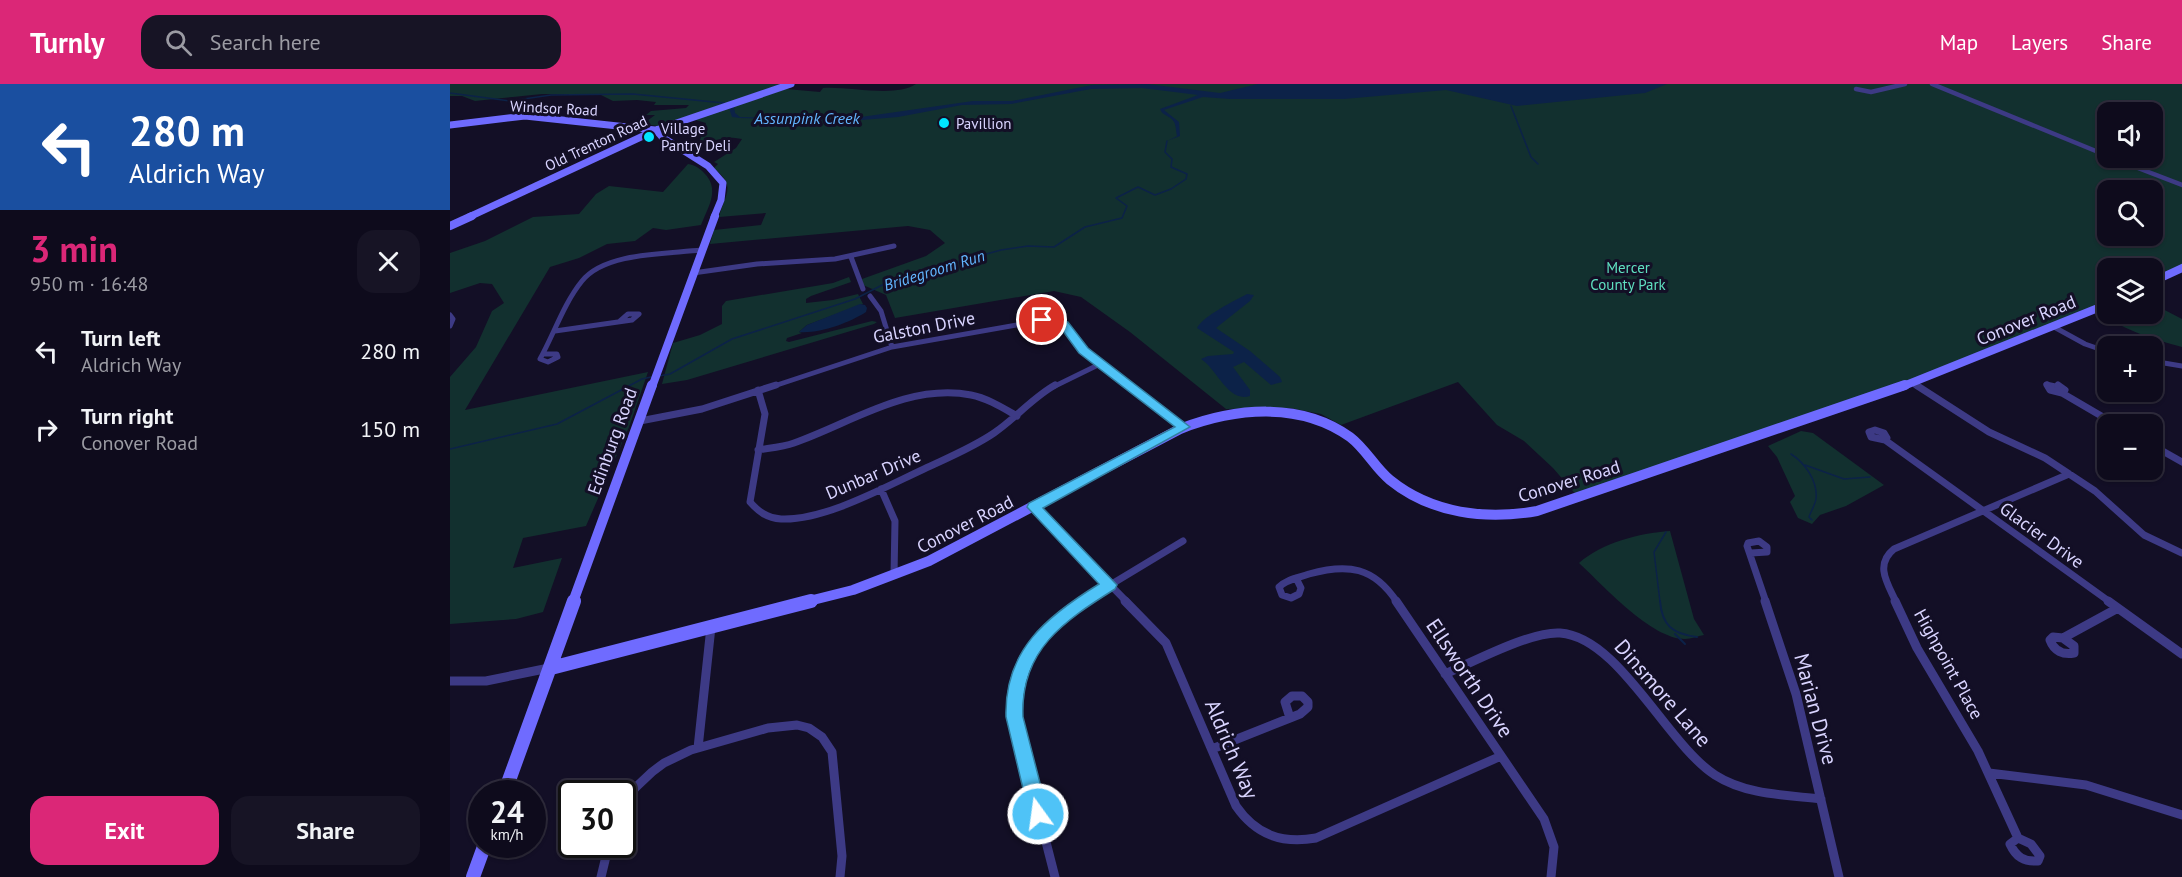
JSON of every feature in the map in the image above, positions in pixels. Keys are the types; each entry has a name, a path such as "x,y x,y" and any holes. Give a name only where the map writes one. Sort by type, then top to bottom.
{"main road":[{"name":"Old Trenton Road","path":"450,226 656,130 791,84"},
{"name":"Windsor Road","path":"450,125 520,116 656,130"},
{"path":"637,128 677,122"},
{"name":"Edinburg Road","path":"509,780 721,200 723,183 708,166 662,137 656,130"},
{"path":"2163,277 2182,268"},
{"name":"Conover Road","path":"551,668 853,590 894,576 929,561 1184,427 1207,419 1245,412 1268,411 1306,417 1329,425 1349,436 1365,450 1392,481 1423,500 1447,509 1476,515 1512,516 1537,511 1592,493 1913,383 2097,309"},
{"path":"473,877 480,858"}],"street":[{"path":"1856,89 1871,92 1905,84"},
{"path":"1932,84 2097,152"},
{"path":"2138,168 2182,185"},
{"path":"693,273 757,264 824,261 894,246"},
{"path":"543,354 583,280 594,271 629,259 701,250"},
{"path":"851,256 863,289"},
{"path":"870,296 881,311 892,347"},
{"path":"450,315 453,319 450,326"},
{"name":"Galston Drive","path":"640,421 691,412 892,347 1051,320 1066,326 1077,344 1100,364 1184,427"},
{"path":"555,331 620,321"},
{"path":"2054,327 2097,348"},
{"path":"2163,363 2182,366"},
{"name":"Dunbar Drive","path":"758,390 763,400 765,414 750,502 755,511 767,517 783,518 823,512 881,489 983,440 1017,416 1048,389 1100,364"},
{"path":"1913,383 1989,432 2037,453 2104,498 2144,535 2182,553"},
{"path":"2062,393 2098,414"},
{"path":"758,450 794,443 898,402 930,394 959,394 977,397 1017,416"},
{"name":"Glacier Drive","path":"1885,440 2182,654"},
{"path":"2163,451 2182,462"},
{"name":"Highpoint Place","path":"2018,838 1989,773 1960,718 1917,648 1883,570 1885,558 1894,549 2069,474"},
{"path":"881,489 891,504 896,520 894,576"},
{"name":"Aldrich Way","path":"1034,507 1171,650 1242,817 1259,832 1271,838 1294,842 1316,838 1501,756"},
{"path":"1055,877 1014,717 1016,689 1031,650 1049,627 1071,609 1183,541"},
{"name":"Marian Drive","path":"1750,553 1796,694 1839,877"},
{"name":"Ellsworth Drive","path":"1296,578 1337,567 1356,569 1373,576 1387,587 1550,831 1555,856 1551,877"},
{"path":"2062,638 2118,608"},
{"path":"698,748 711,627"},
{"name":"Dinsmore Lane","path":"1445,674 1544,635 1563,633 1581,637 1603,651 1694,758 1706,768 1727,781 1749,789 1821,799"},
{"path":"450,681 486,681 551,668"},
{"path":"1212,748 1290,718"},
{"path":"636,789 663,764 698,748 786,725 808,728 823,736 832,752 842,856 840,877"},
{"path":"1989,773 2086,785 2182,815"},
{"path":"601,877 606,858"}],"green space":[{"path":"450,84 782,84 658,126 643,124 655,115 646,115 651,111 686,108 689,105 654,105 656,102 637,100 613,101 599,94 542,94 475,101 462,96 450,96"},
{"name":"Mercer County Park","path":"916,84 2182,84 2182,266 2163,275 2163,258 2097,258 2097,304 1978,355 1912,380 1578,497 1553,468 1524,441 1497,425 1458,382 1341,425 1321,414 1290,408 1226,409 1130,332 1081,297 1054,291 895,318 886,295 863,285 862,279 926,256 945,243 930,230 908,226 710,244 714,230 761,225 766,213 719,217 727,185 714,168 718,164 714,162 736,148 742,139 724,138 699,143 706,123 692,119 786,89 820,92 823,88 897,90"},
{"path":"688,164 702,170 712,186 711,199 701,225 666,230 653,228 635,241 607,244 579,258 550,267 465,410 648,372 629,427 586,526 523,538 513,568 562,558 543,612 516,619 450,624 450,377 476,347 492,311 504,303 492,284 480,283 450,293 450,253 485,241 533,217 579,214 596,194 609,186 663,192"},
{"path":"849,277 851,282 811,296 806,299 806,303 858,294 863,304 807,325 799,332 802,333 787,338 786,341 872,321 877,322 874,324 687,380 662,384 673,343 700,335 722,324 722,306 726,301 833,283"},
{"path":"2163,309 2182,319 2182,347 2163,341 2163,336 2146,336 2119,324 2163,324"},
{"path":"1801,431 1813,433 1884,485 1846,506 1820,515 1812,524 1798,518 1790,502 1795,496 1777,457 1768,446"},
{"path":"1670,531 1694,619 1704,635 1690,639 1672,637 1643,621 1579,563 1588,556 1621,540"}],"water":[{"path":"1147,84 1220,93 1258,84 1667,84 1645,93 1517,106 1446,90 1344,99 1203,97 1164,110 1179,122 1180,136 1167,141 1177,136 1175,125 1160,109 1198,95 1142,88 1091,89 1011,104 962,105 898,117 850,121 740,118 732,117 729,108 734,106 735,113 740,117 847,119 973,101 1012,101 1092,85"},
{"path":"1247,294 1254,295 1250,301 1216,328 1250,351 1280,377 1282,382 1271,385 1244,362 1233,367 1250,390 1250,396 1242,397 1229,390 1201,359 1234,352 1197,328 1212,314"},
{"path":"860,304 865,305 866,312 851,320 834,327 799,332 807,325"}],"waterway":[{"name":"Assunpink Creek","path":"450,93 510,101 551,95 633,94 724,103"},
{"path":"1511,106 1531,157 1538,164"},
{"name":"Bridegroom Run","path":"659,376 670,374 732,339 855,299 892,280 912,278 925,271 1001,250 1028,246 1054,247 1085,227 1122,218 1127,206 1116,198 1138,187 1155,195 1171,189 1186,179 1187,174 1171,167 1172,159 1165,152 1167,141"},
{"name":"Bridegroom Run","path":"450,449 557,424 642,379 651,377"},
{"path":"1791,454 1806,467 1813,479 1816,499 1809,517 1812,520"},
{"path":"1805,465 1844,479 1870,477"},
{"path":"1660,602 1654,552 1666,532"},
{"path":"1660,601 1663,617 1670,627 1681,634 1697,637"},
{"path":"1675,634 1685,644"}],"place":[{"name":"Pavillion","path":"944,123"},
{"name":"Village Pantry Deli","path":"649,137"}],"route":[{"path":"1038,814 1014,717 1019,677 1031,650 1049,627 1071,609 1110,585 1034,507 1184,427 1084,351 1064,324 1042,320"}]}
